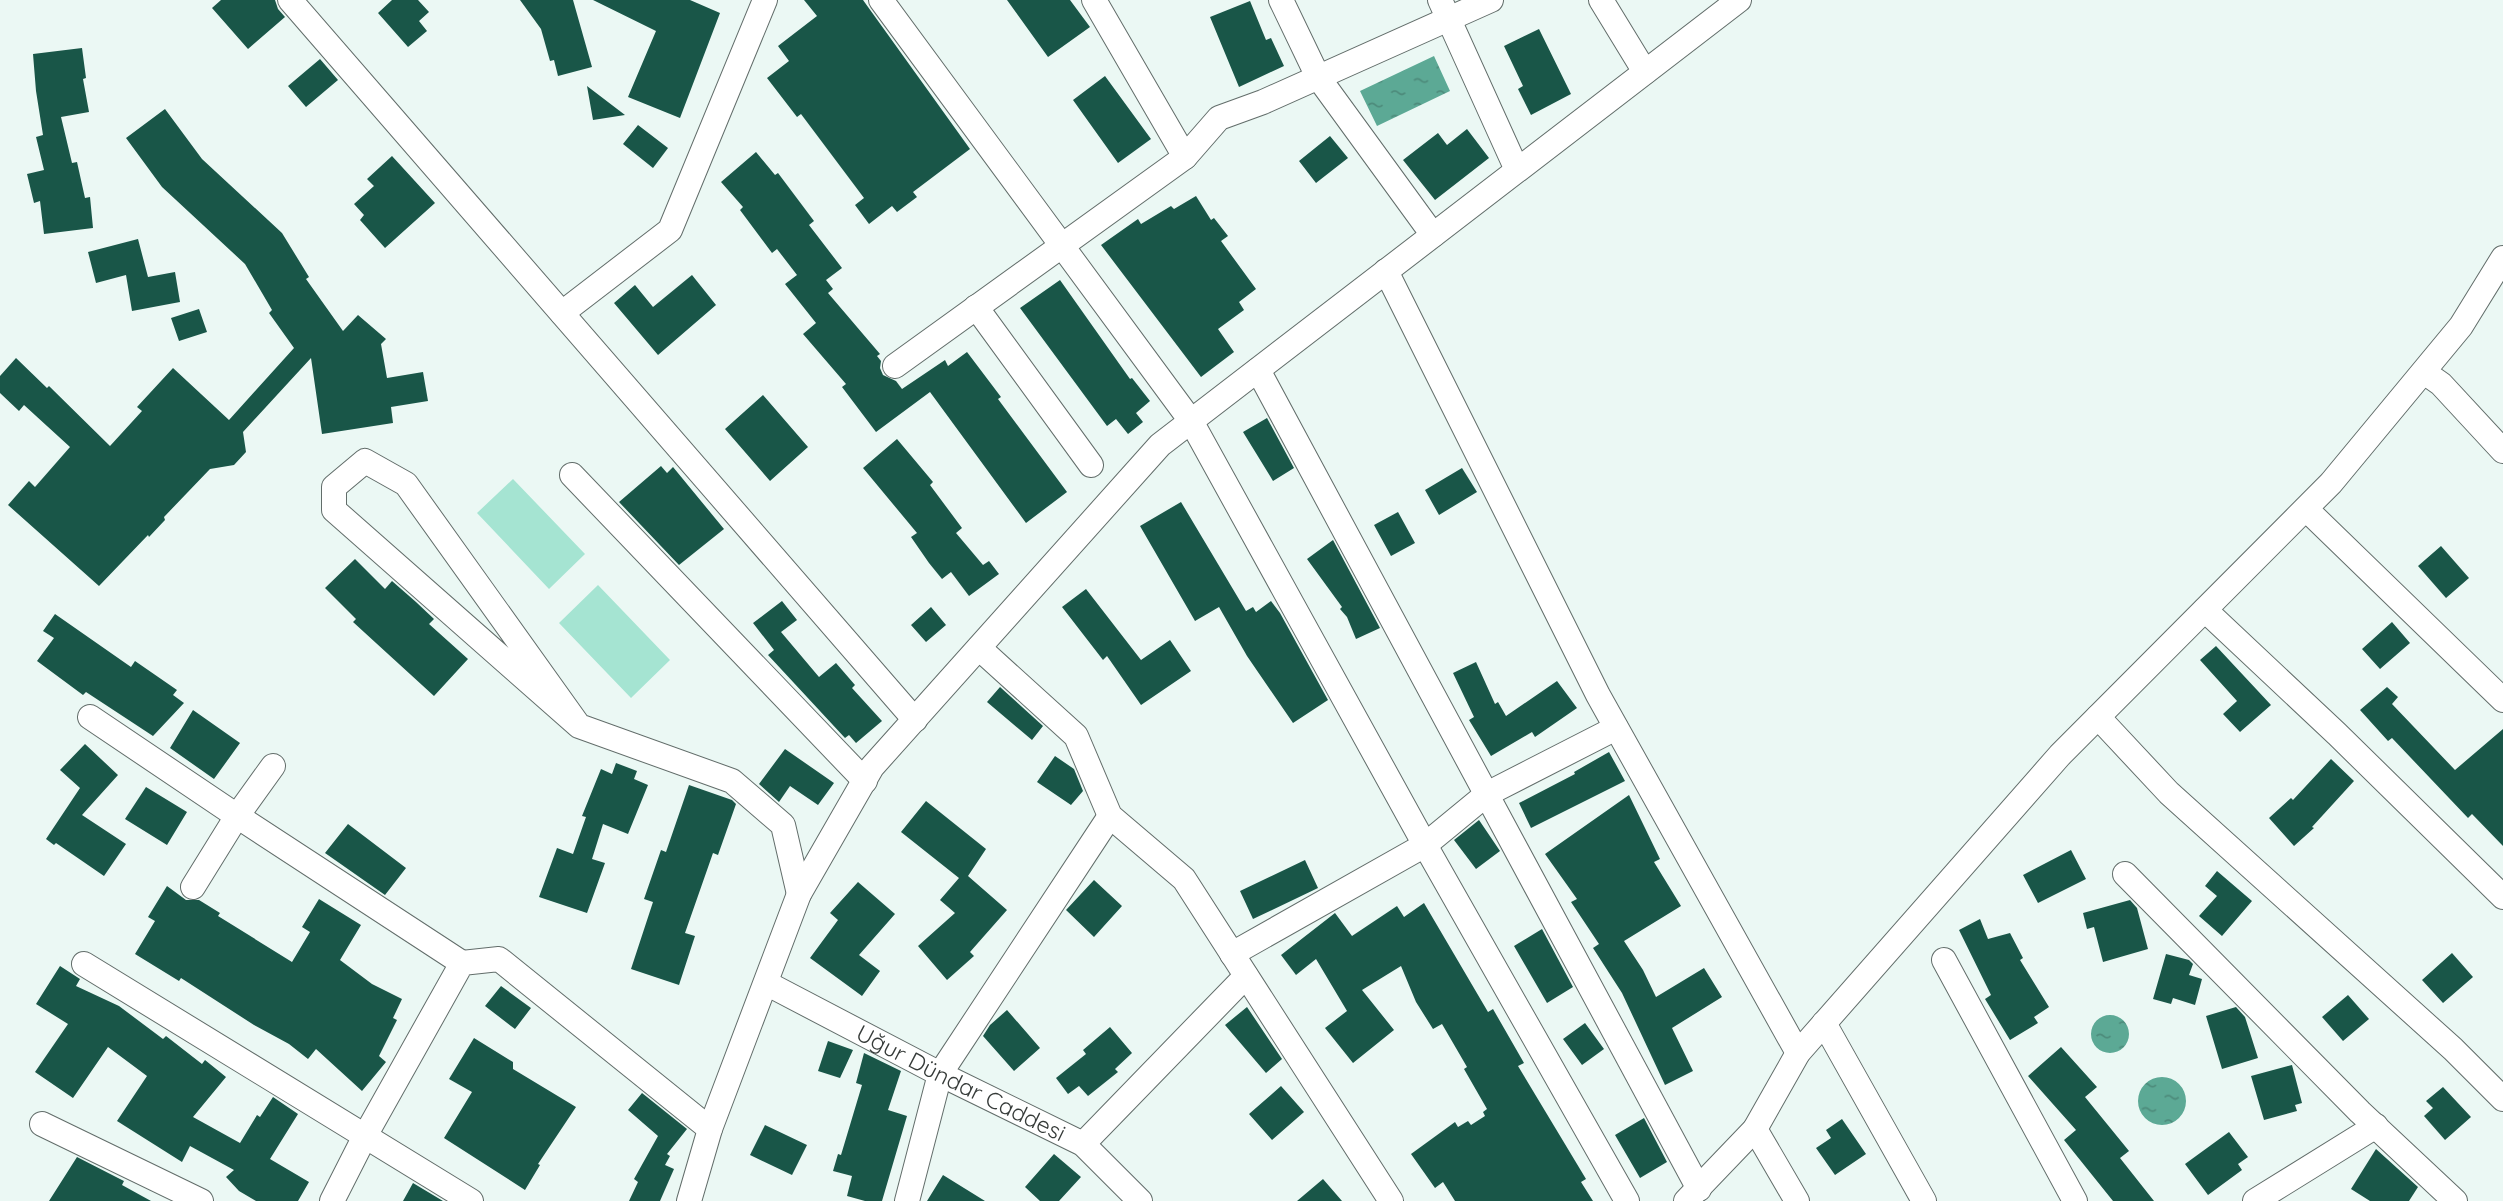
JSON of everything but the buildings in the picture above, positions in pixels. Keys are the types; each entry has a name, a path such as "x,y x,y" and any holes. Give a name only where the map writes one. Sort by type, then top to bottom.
{"street":[{"path":"290,0 915,720"},
{"path":"562,313 670,230 765,0"},
{"path":"881,0 1191,421 1425,845 1627,1201"},
{"path":"1094,0 1185,158"},
{"path":"1281,0 1318,77 1433,235"},
{"path":"895,366 1185,158 1219,117 1263,102 1318,77 1444,10 1491,0"},
{"path":"1601,0 1645,72"},
{"path":"689,1201 710,1129 799,894 873,767 1160,445 1739,0"},
{"path":"1444,10 1517,170"},
{"path":"1258,370 1487,794 1692,1195 1755,1129 1798,1053 2060,755 2331,483 2461,326 2503,258"},
{"path":"1386,271 1616,728 1798,1053"},
{"path":"976,307 1091,465"},
{"path":"2424,372 2441,384 2503,451"},
{"path":"579,726 406,484 365,461 334,487 334,510 579,726 732,781 783,825 799,894"},
{"path":"572,475 864,781"},
{"path":"2306,509 2503,700"},
{"path":"2205,610 2337,734 2503,897"},
{"path":"979,648 1076,736 1110,816 1184,879 1391,1201"},
{"path":"90,717 461,963 499,959 710,1129"},
{"path":"2098,717 2169,793 2453,1049 2503,1099"},
{"path":"1232,954 1425,845 1487,794 1616,728"},
{"path":"192,887 237,816 273,766"},
{"path":"907,1201 940,1074 1110,816"},
{"path":"2125,874 2376,1126 2455,1201"},
{"path":"1944,960 2075,1201"},
{"path":"332,1201 461,963"},
{"path":"83,964 471,1201"},
{"path":"1083,1144 1246,976"},
{"name":"Uğur Dündar Caddesi","path":"766,983 940,1074 1083,1144 1140,1201"},
{"path":"1824,1023 1924,1201"},
{"path":"42,1124 201,1201"},
{"path":"2255,1201 2376,1126"},
{"path":"1755,1129 1797,1201"}],"shaded area":[{"path":"513,479 585,554 549,589 477,513"},
{"path":"598,585 670,660 631,698 559,623"}],"water":[{"path":"1434,56 1450,91 1377,126 1360,91"},
{"path":"2110,1015 2123,1021 2129,1034 2123,1047 2110,1053 2097,1047 2091,1034 2097,1021"},
{"path":"2162,1077 2179,1084 2186,1101 2179,1118 2162,1125 2145,1118 2138,1101 2145,1084"}]}
